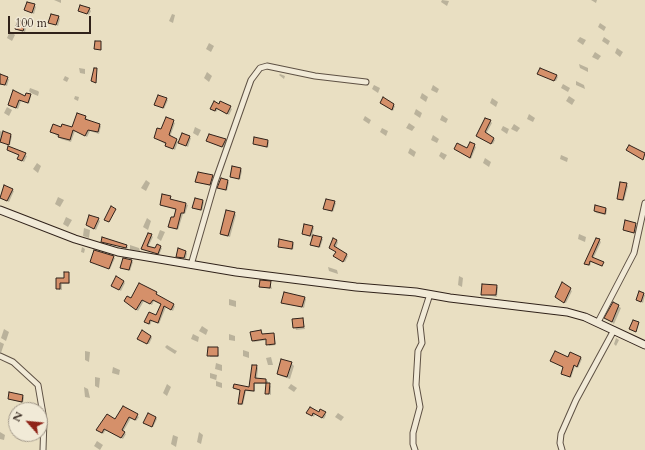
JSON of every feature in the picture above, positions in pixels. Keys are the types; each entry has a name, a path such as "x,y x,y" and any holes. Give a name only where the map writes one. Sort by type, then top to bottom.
{"street":[{"path":"191,266 215,182 246,94 252,80 260,68 267,66 315,76 366,82"},
{"path":"598,322 634,253 645,204"},
{"path":"0,210 75,239 118,252 191,266 287,279 430,294 556,310 586,317 645,345"},
{"path":"415,450 413,444 413,433 420,407 416,386 418,351 422,342 420,326 430,294"},
{"path":"562,450 560,443 564,427 576,400 614,330"},
{"path":"0,356 13,362 38,385 44,420 42,450"}],"building":[{"path":"27,2 35,4 32,13 24,10"},
{"path":"80,5 90,8 87,14 78,11"},
{"path":"51,14 59,16 56,25 48,23"},
{"path":"18,20 26,23 23,31 15,29"},
{"path":"95,41 101,41 101,50 94,49"},
{"path":"94,68 97,68 96,83 91,81"},
{"path":"540,68 557,75 554,81 537,74"},
{"path":"0,74 8,77 5,85 0,84"},
{"path":"13,90 25,96 26,93 31,94 28,103 19,100 16,108 8,105"},
{"path":"158,95 167,98 163,108 154,105"},
{"path":"383,97 394,104 392,110 380,103"},
{"path":"214,101 219,104 220,101 231,106 227,114 216,108 215,111 210,109"},
{"path":"77,113 86,116 85,119 100,124 98,132 88,130 85,136 73,130 70,140 58,137 59,135 50,132 53,124 61,127 62,124 72,127"},
{"path":"166,117 174,120 169,135 177,139 173,149 165,146 166,143 154,138 157,128 161,129"},
{"path":"485,118 491,120 485,132 494,138 491,144 476,136"},
{"path":"3,131 11,134 9,145 0,142"},
{"path":"182,133 190,136 186,146 178,143"},
{"path":"209,134 226,139 222,147 206,141"},
{"path":"254,137 268,140 267,147 253,144"},
{"path":"470,142 475,144 470,158 454,149 457,143 467,148"},
{"path":"629,145 645,153 643,160 626,150"},
{"path":"8,146 26,153 22,161 17,159 19,155 7,150"},
{"path":"232,166 241,168 239,179 230,177"},
{"path":"198,172 213,175 210,185 195,182"},
{"path":"221,178 228,180 226,190 217,188"},
{"path":"620,182 627,183 623,200 617,199"},
{"path":"4,185 13,189 7,201 0,198"},
{"path":"162,194 171,196 170,199 186,203 184,213 181,213 177,229 168,227 171,217 174,217 176,209 160,205"},
{"path":"195,198 203,200 201,210 192,208"},
{"path":"326,199 335,201 332,211 323,209"},
{"path":"595,205 606,208 605,214 594,211"},
{"path":"111,206 116,209 109,222 104,220"},
{"path":"226,210 235,212 228,236 220,234"},
{"path":"89,215 99,218 94,229 86,225"},
{"path":"625,220 636,223 634,233 623,230"},
{"path":"304,224 313,226 310,236 302,234"},
{"path":"148,233 152,234 147,246 155,248 157,244 161,246 158,254 141,249"},
{"path":"313,235 322,237 319,247 310,245"},
{"path":"102,237 127,245 126,248 101,242"},
{"path":"333,238 337,240 334,246 347,254 343,262 333,256 336,252 329,248"},
{"path":"596,238 600,239 592,257 604,262 602,266 590,261 589,265 584,264"},
{"path":"279,239 293,242 292,249 278,247"},
{"path":"178,248 186,251 184,258 176,257"},
{"path":"94,250 114,256 109,269 90,262"},
{"path":"123,258 132,260 129,270 120,268"},
{"path":"64,272 69,272 69,283 60,283 60,289 56,289 56,278 64,278"},
{"path":"116,276 124,281 119,290 111,286"},
{"path":"260,280 271,281 270,288 259,287"},
{"path":"562,282 571,288 564,303 555,297"},
{"path":"139,283 157,292 156,294 174,304 171,310 164,306 158,323 150,320 149,324 144,322 149,312 156,315 161,304 153,300 150,304 142,300 136,310 124,301 127,296 131,298"},
{"path":"482,284 497,285 496,295 481,295"},
{"path":"639,291 644,293 641,302 636,300"},
{"path":"284,292 305,297 302,307 281,303"},
{"path":"613,302 619,305 612,322 604,318"},
{"path":"303,318 304,327 293,328 292,319"},
{"path":"633,320 639,322 636,332 629,329"},
{"path":"142,330 151,336 147,344 137,339"},
{"path":"261,330 262,334 274,333 275,344 266,345 266,339 252,341 250,332"},
{"path":"208,347 218,347 218,356 207,356"},
{"path":"555,351 568,357 570,352 581,357 577,367 574,365 570,377 561,374 563,367 550,361"},
{"path":"281,359 292,362 287,377 277,374"},
{"path":"252,365 257,365 255,378 266,379 266,383 254,383 254,391 245,390 242,404 238,404 240,390 233,388 234,384 249,387"},
{"path":"266,383 270,383 269,394 265,394"},
{"path":"9,392 23,395 22,402 8,399"},
{"path":"123,406 138,414 135,420 129,417 122,430 125,432 121,438 104,429 102,433 96,430 107,414 115,419"},
{"path":"310,407 319,412 320,409 326,412 322,418 313,413 312,416 306,413"},
{"path":"148,413 156,417 152,427 143,423"}]}
